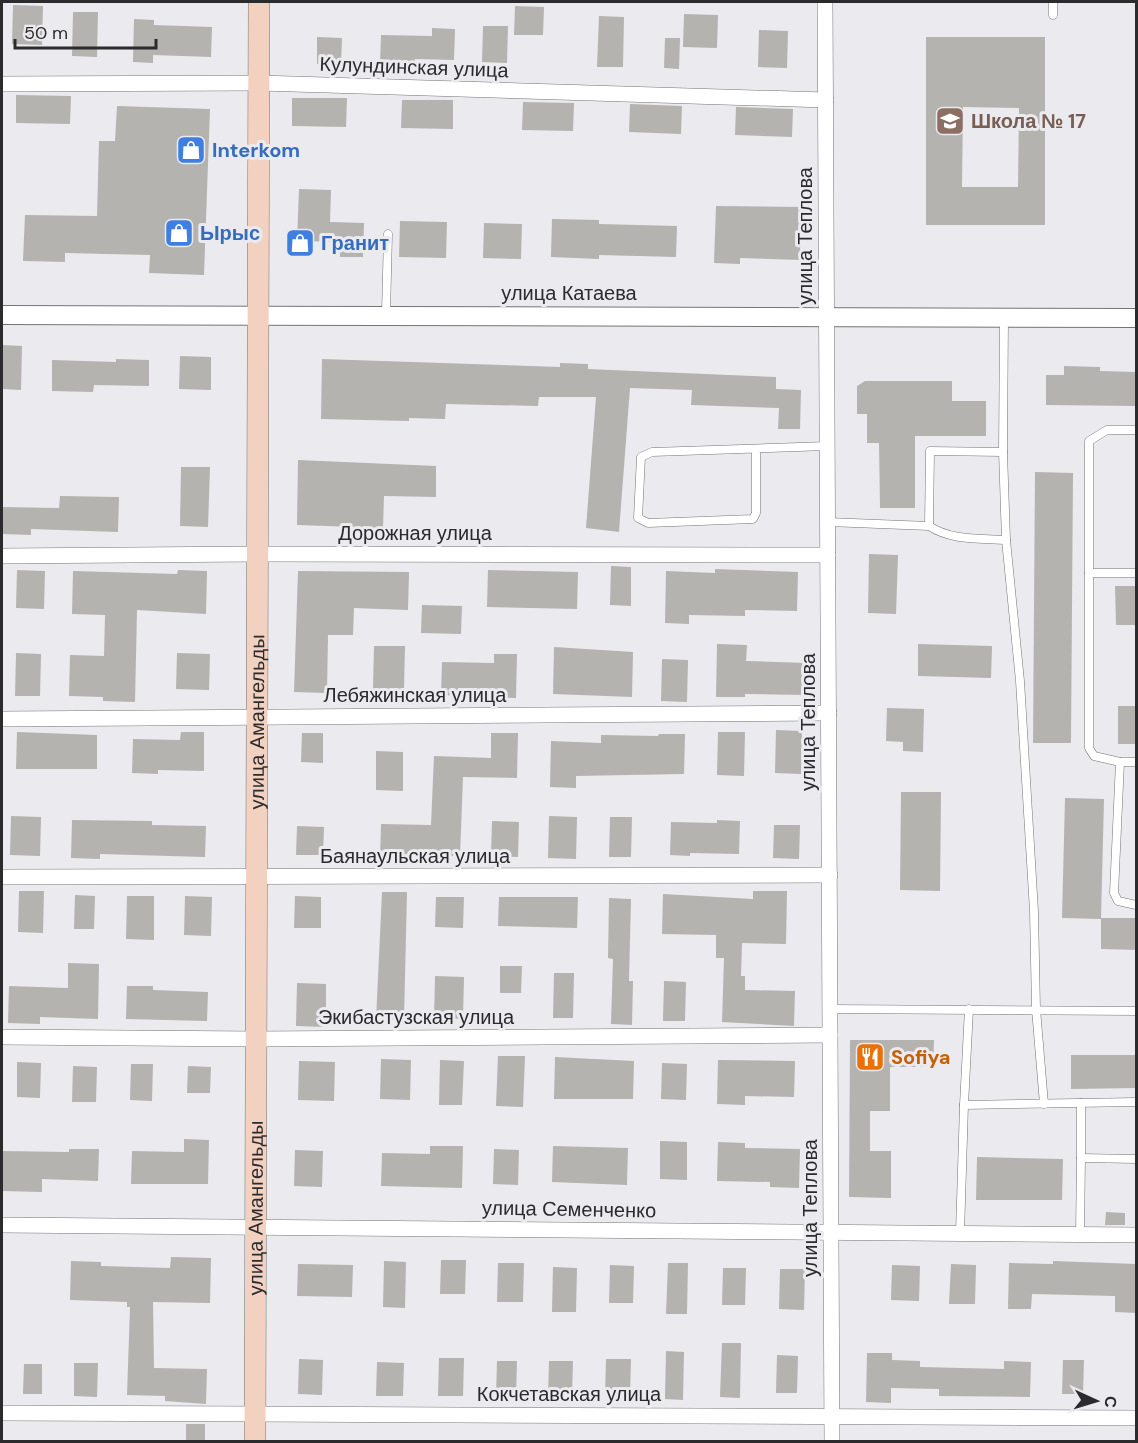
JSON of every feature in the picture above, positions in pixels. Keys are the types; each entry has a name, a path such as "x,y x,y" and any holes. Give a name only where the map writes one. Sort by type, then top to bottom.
{"main road":[{"name":"улица Амангельды","path":"255,1442 260,2"}],"street":[{"name":"улица Теплова","path":"825,2 832,1442"},
{"name":"Кулундинская улица","path":"2,84 259,83 826,100"},
{"name":"улица Катаева","path":"2,315 258,313 1137,318"},
{"name":"Дорожная улица","path":"2,556 828,555"},
{"name":"Лебяжинская улица","path":"2,719 829,713"},
{"name":"Баянаульская улица","path":"2,876 257,878 830,875"},
{"name":"Экибастузская улица","path":"2,1037 256,1039 830,1035"},
{"name":"улица Семенченко","path":"2,1225 1137,1234"},
{"name":"Кокчетавская улица","path":"2,1413 1137,1418"}],"lane":[{"path":"1053,2 1053,15"},
{"path":"386,314 388,234"},
{"path":"1004,318 1003,452 1006,540 1020,681 1034,911 1036,1009 1044,1104"},
{"path":"1137,430 1107,430 1089,441 1089,748 1094,756 1120,762 1137,762"},
{"path":"756,449 756,513 753,519 648,523 638,518 641,457 645,453 827,446"},
{"path":"929,526 930,451 1003,452"},
{"path":"828,522 929,526 940,533 954,537 1006,540"},
{"path":"1089,573 1137,573"},
{"path":"1120,762 1114,893 1118,901 1137,905"},
{"path":"830,1009 1137,1011"},
{"path":"960,1233 969,1009"},
{"path":"964,1105 1137,1102"},
{"path":"1080,1234 1081,1103"},
{"path":"1081,1158 1137,1159"}],"building":[{"path":"13,5 43,6 42,45 12,44"},
{"path":"515,6 544,7 543,35 514,35"},
{"path":"73,12 98,12 97,57 72,56"},
{"path":"684,14 718,15 717,48 683,47"},
{"path":"599,16 624,17 623,67 597,67"},
{"path":"134,19 154,20 154,25 212,27 211,57 153,55 153,63 133,62"},
{"path":"483,26 508,26 507,63 482,62"},
{"path":"432,28 455,29 454,60 415,59 415,65 380,64 381,35 432,36"},
{"path":"759,30 788,31 787,68 758,67"},
{"path":"317,37 342,38 341,64 317,64"},
{"path":"926,37 1045,37 1045,225 926,225","holes":["963,107 1019,108 1018,187 962,187"]},
{"path":"665,38 680,38 679,69 664,68"},
{"path":"16,95 71,96 70,124 16,123"},
{"path":"292,98 347,98 346,127 292,126"},
{"path":"402,100 453,100 453,129 401,128"},
{"path":"523,102 574,103 573,131 522,130"},
{"path":"630,104 682,106 681,134 629,132"},
{"path":"117,106 210,109 204,275 149,273 150,255 65,253 65,262 23,261 25,215 97,216 99,141 115,141"},
{"path":"736,107 793,109 792,137 735,135"},
{"path":"299,189 331,190 330,222 364,223 363,257 340,257 340,242 297,241"},
{"path":"716,206 801,207 800,260 740,258 740,264 714,263"},
{"path":"552,219 599,220 599,224 677,226 676,257 599,255 599,259 551,257"},
{"path":"400,221 447,222 446,258 399,257"},
{"path":"484,223 522,224 521,259 483,258"},
{"path":"2,345 22,346 21,390 2,389"},
{"path":"180,356 211,357 211,390 179,389"},
{"path":"116,359 149,360 149,386 94,385 93,392 52,391 52,360 116,362"},
{"path":"322,359 560,367 560,363 588,364 588,369 776,377 776,389 801,390 800,429 778,429 779,408 691,405 692,390 630,388 619,532 586,528 596,397 539,397 538,406 446,404 445,419 409,418 409,421 321,419"},
{"path":"1064,366 1100,367 1100,371 1137,372 1137,406 1046,405 1046,375 1064,375"},
{"path":"865,381 952,381 952,401 986,401 986,436 915,436 915,508 880,508 879,443 867,443 867,414 857,414 857,386"},
{"path":"298,460 436,466 436,497 384,496 383,528 297,525"},
{"path":"181,467 210,467 208,527 180,526"},
{"path":"1035,472 1073,473 1071,743 1033,743"},
{"path":"60,496 119,497 118,532 31,529 31,535 2,534 2,507 59,508"},
{"path":"869,554 898,555 896,614 868,613"},
{"path":"611,566 631,567 631,606 610,605"},
{"path":"715,569 798,572 797,611 745,610 745,616 689,615 689,624 665,623 666,571 715,573"},
{"path":"17,570 45,571 44,609 16,608"},
{"path":"178,570 207,571 206,614 137,610 135,702 103,701 103,697 69,696 70,655 104,656 105,615 72,614 73,571 177,574"},
{"path":"488,570 578,572 577,609 487,607"},
{"path":"298,571 409,572 408,610 354,608 353,635 328,635 327,693 294,692"},
{"path":"1115,586 1137,586 1137,625 1116,625"},
{"path":"422,605 462,606 461,634 421,633"},
{"path":"717,644 747,645 746,661 807,663 806,695 745,694 745,697 716,697"},
{"path":"918,644 992,646 991,678 918,676"},
{"path":"374,646 405,646 404,689 373,689"},
{"path":"554,647 633,652 632,697 553,694"},
{"path":"16,653 41,654 40,696 15,696"},
{"path":"177,653 210,654 209,690 176,689"},
{"path":"494,654 517,654 516,698 441,695 442,662 494,663"},
{"path":"662,659 688,660 687,702 661,701"},
{"path":"1118,706 1137,706 1137,744 1118,744"},
{"path":"887,708 924,709 923,752 903,751 903,742 886,741"},
{"path":"776,730 802,731 801,774 775,773"},
{"path":"17,732 97,735 97,769 16,769"},
{"path":"181,732 204,732 204,771 158,770 158,774 132,773 133,739 180,740"},
{"path":"718,732 745,732 744,776 717,775"},
{"path":"302,733 323,733 323,763 301,762"},
{"path":"491,733 518,733 517,778 463,777 460,856 406,855 406,860 380,859 381,824 431,825 434,756 491,758"},
{"path":"659,734 685,734 684,774 576,776 576,788 550,787 551,741 601,743 601,735 658,736"},
{"path":"376,751 403,752 403,791 376,790"},
{"path":"901,792 941,792 940,891 900,890"},
{"path":"1065,798 1104,799 1101,919 1062,918"},
{"path":"11,816 41,817 40,856 10,855"},
{"path":"549,816 577,817 576,859 548,858"},
{"path":"610,817 632,817 631,857 609,857"},
{"path":"72,820 152,821 152,825 206,826 205,857 100,854 100,859 71,858"},
{"path":"717,820 740,821 739,854 670,855 671,822 717,823"},
{"path":"492,821 519,822 518,857 491,856"},
{"path":"774,825 800,825 799,859 773,858"},
{"path":"297,826 324,827 323,855 296,855"},
{"path":"19,891 44,891 43,933 18,932"},
{"path":"753,891 787,891 786,944 742,943 741,976 745,976 745,990 795,991 794,1026 722,1022 724,958 716,958 716,935 662,934 663,894 753,899"},
{"path":"382,892 407,892 404,1020 376,1020"},
{"path":"75,895 95,896 94,929 74,929"},
{"path":"127,896 154,896 154,940 126,939"},
{"path":"185,896 212,897 211,936 184,935"},
{"path":"295,896 321,897 321,928 294,928"},
{"path":"436,897 464,897 463,928 435,927"},
{"path":"499,897 578,897 577,928 498,926"},
{"path":"609,898 631,899 629,981 633,981 632,1025 611,1024 613,959 608,958"},
{"path":"1101,918 1137,918 1137,950 1101,949"},
{"path":"68,963 99,964 98,1019 40,1017 40,1024 8,1023 9,986 68,988"},
{"path":"500,966 522,966 521,993 500,993"},
{"path":"554,973 574,973 573,1018 553,1018"},
{"path":"435,976 464,977 463,1019 434,1018"},
{"path":"664,981 686,982 685,1021 663,1021"},
{"path":"297,983 326,984 326,1027 296,1026"},
{"path":"127,986 153,986 153,990 208,992 207,1021 126,1019"},
{"path":"850,1040 934,1040 933,1067 890,1067 890,1111 870,1111 870,1151 891,1151 891,1198 849,1197"},
{"path":"1071,1055 1137,1055 1137,1088 1071,1089"},
{"path":"498,1056 525,1056 523,1107 496,1106"},
{"path":"555,1057 634,1061 633,1099 554,1099"},
{"path":"381,1059 411,1060 410,1100 380,1099"},
{"path":"440,1060 464,1061 462,1105 439,1105"},
{"path":"718,1060 795,1061 794,1097 745,1096 745,1105 717,1104"},
{"path":"299,1061 335,1062 334,1101 298,1100"},
{"path":"17,1062 41,1063 40,1098 17,1097"},
{"path":"662,1063 687,1064 686,1100 661,1099"},
{"path":"131,1064 153,1064 152,1101 130,1100"},
{"path":"73,1066 97,1067 96,1102 72,1102"},
{"path":"188,1066 211,1067 210,1093 187,1093"},
{"path":"184,1139 209,1140 208,1184 131,1184 132,1151 184,1152"},
{"path":"660,1141 687,1142 687,1180 660,1179"},
{"path":"718,1142 745,1143 745,1148 800,1149 799,1188 770,1187 770,1182 717,1181"},
{"path":"430,1146 463,1146 462,1188 381,1186 382,1153 430,1154"},
{"path":"553,1146 628,1148 627,1185 552,1182"},
{"path":"69,1149 99,1149 98,1181 42,1179 42,1192 2,1191 2,1151 69,1152"},
{"path":"494,1149 519,1150 518,1185 493,1184"},
{"path":"295,1150 323,1151 322,1187 294,1186"},
{"path":"977,1157 1063,1159 1062,1200 976,1200"},
{"path":"1106,1212 1125,1213 1125,1225 1105,1225"},
{"path":"171,1257 211,1258 210,1303 153,1302 154,1368 207,1369 206,1404 165,1401 165,1396 127,1395 130,1307 127,1307 127,1302 70,1300 71,1261 101,1262 101,1266 170,1268"},
{"path":"441,1260 466,1260 465,1294 440,1294"},
{"path":"384,1261 406,1262 405,1308 383,1307"},
{"path":"1053,1261 1137,1264 1137,1313 1115,1312 1115,1296 1032,1294 1031,1309 1008,1309 1009,1263 1053,1264"},
{"path":"498,1263 524,1263 523,1302 497,1302"},
{"path":"668,1263 688,1263 687,1314 666,1314"},
{"path":"298,1264 353,1265 352,1297 297,1296"},
{"path":"951,1264 976,1265 975,1304 949,1304"},
{"path":"610,1265 634,1266 633,1303 609,1303"},
{"path":"892,1265 920,1266 919,1301 891,1300"},
{"path":"553,1267 577,1268 576,1312 552,1312"},
{"path":"723,1268 746,1268 745,1305 722,1305"},
{"path":"780,1269 805,1269 804,1310 779,1309"},
{"path":"722,1343 741,1343 740,1398 720,1397"},
{"path":"666,1351 684,1352 683,1400 665,1399"},
{"path":"867,1353 892,1353 892,1360 920,1361 920,1367 1004,1369 1004,1361 1031,1362 1030,1397 939,1396 939,1389 891,1388 891,1403 866,1402"},
{"path":"777,1355 798,1356 797,1393 776,1393"},
{"path":"439,1358 464,1358 463,1396 438,1396"},
{"path":"299,1359 323,1360 322,1395 298,1394"},
{"path":"606,1359 631,1359 630,1396 605,1396"},
{"path":"1063,1360 1084,1360 1083,1394 1062,1394"},
{"path":"497,1361 517,1361 516,1397 496,1397"},
{"path":"549,1361 573,1361 572,1396 548,1395"},
{"path":"377,1362 404,1363 403,1396 376,1396"},
{"path":"74,1363 98,1363 97,1397 74,1396"},
{"path":"24,1364 42,1364 42,1394 23,1394"},
{"path":"186,1424 205,1424 205,1442 186,1442"}],"place":[{"name":"Школа № 17","path":"950,121"},
{"name":"Interkom","path":"191,150"},
{"name":"Ырыс","path":"179,233"},
{"name":"Гранит","path":"300,243"},
{"name":"Sofiya","path":"870,1057"}]}
